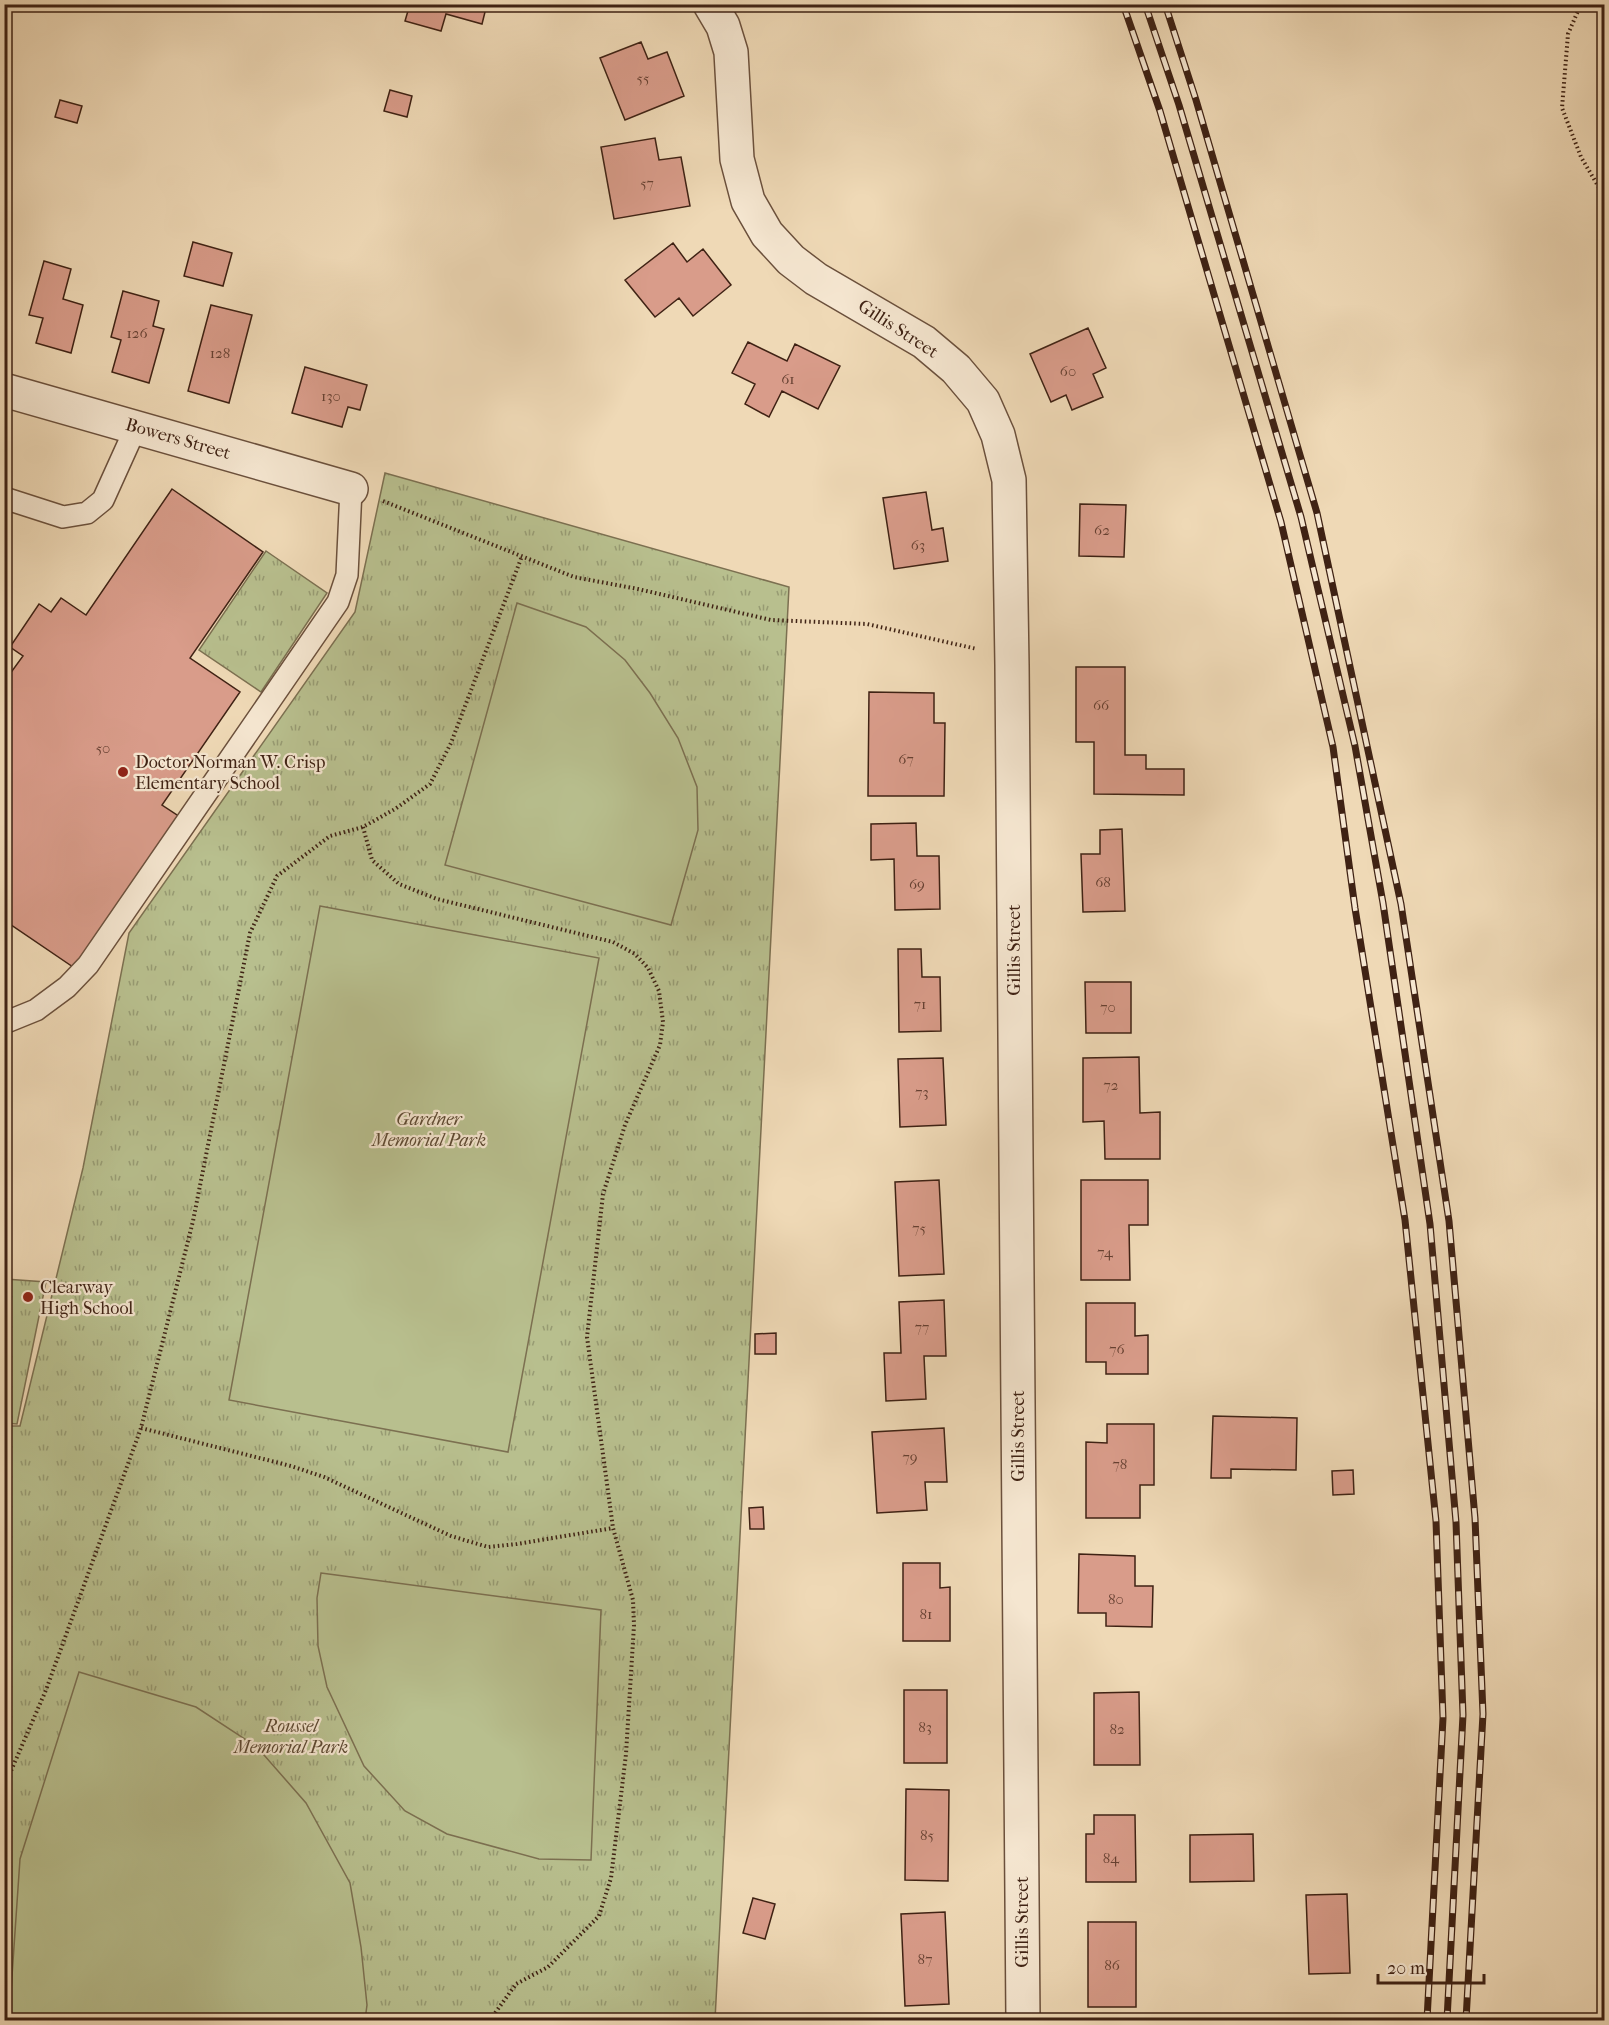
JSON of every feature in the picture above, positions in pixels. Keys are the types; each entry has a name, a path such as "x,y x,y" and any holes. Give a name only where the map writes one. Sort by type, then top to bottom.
{"street":[{"name":"Gillis Street","path":"710,4 723,26 731,52 737,159 748,201 767,234 791,260 816,279 924,342 956,369 982,401 998,435 1009,480 1023,2020"},
{"name":"Bowers Street","path":"4,390 351,489"}],"lane":[{"path":"4,498 63,517 87,513 103,500 136,427"},
{"path":"4,1023 36,1010 67,987 88,965 338,602 347,575 351,489"}],"path":[{"path":"1581,4 1568,34 1562,108 1581,157 1605,196"},
{"path":"351,489 574,577 638,589 771,620 867,624 978,649"},
{"path":"4,1787 46,1690 141,1428 193,1221 250,933 277,876 330,836 363,827 395,809 430,784 451,743 522,556"},
{"path":"363,827 372,860 399,884 437,899 613,942 635,954 648,968 659,992 663,1022 660,1045 625,1125 603,1194 587,1338 613,1528 633,1600 634,1625 627,1754 611,1878 599,1916 548,1967 516,1984 490,2020"},
{"path":"141,1428 291,1466 324,1477 450,1536 488,1547 613,1528"}],"green space":[{"path":"385,473 789,587 715,2020 5,2020 5,1426 20,1426 83,1168 129,933 355,612"},
{"path":"266,551 327,593 261,692 199,650"},
{"path":"517,603 586,627 625,660 650,693 678,738 697,787 698,830 671,925 445,865"},
{"name":"Gardner Memorial Park","path":"320,906 599,958 508,1452 229,1400"},
{"path":"5,1279 46,1282 17,1424 5,1423"},
{"path":"321,1573 601,1610 591,1860 539,1859 447,1834 405,1811 364,1766 327,1687 318,1646 317,1598"},
{"path":"79,1672 196,1707 257,1747 306,1803 350,1883 361,1947 367,2005 365,2020 9,2020 20,1859"}],"building":[{"path":"410,4 487,4 482,24 446,14 441,31 405,21"},
{"path":"641,42 648,59 667,52 684,96 625,120 600,58"},
{"path":"390,90 412,96 407,117 384,111"},
{"path":"60,100 82,106 77,123 55,117"},
{"path":"655,138 659,160 681,157 690,206 614,219 601,147"},
{"path":"193,242 232,253 223,286 184,276"},
{"path":"673,243 687,262 703,249 731,285 693,316 679,298 655,317 625,280"},
{"path":"44,261 71,269 63,299 83,305 71,353 36,343 43,318 29,315"},
{"path":"123,291 159,301 153,326 164,329 149,383 112,372 121,340 111,337"},
{"path":"211,305 252,315 229,403 188,391"},
{"path":"1088,328 1106,368 1093,374 1103,397 1072,410 1066,395 1051,402 1030,354"},
{"path":"748,342 787,361 795,344 840,366 818,409 782,391 769,417 745,404 755,384 732,373"},
{"path":"305,367 367,385 360,410 348,407 342,427 292,413"},
{"path":"172,489 263,552 190,658 240,692 162,805 180,817 76,969 4,920 4,682 23,656 10,647 39,604 51,612 61,598 86,615"},
{"path":"926,492 932,530 943,528 948,561 894,569 883,498"},
{"path":"1080,504 1126,505 1124,557 1079,556"},
{"path":"1076,667 1125,667 1125,755 1146,755 1146,769 1184,769 1184,795 1094,794 1094,742 1076,742"},
{"path":"869,692 934,693 934,723 945,723 944,796 868,796"},
{"path":"916,823 917,856 939,856 940,909 895,910 894,859 871,860 871,824"},
{"path":"1122,829 1125,911 1083,912 1081,854 1100,854 1100,830"},
{"path":"898,949 921,949 922,977 940,977 941,1031 899,1032"},
{"path":"1085,982 1131,982 1131,1033 1086,1033"},
{"path":"1139,1057 1140,1113 1160,1112 1160,1159 1105,1159 1104,1121 1083,1122 1083,1058"},
{"path":"943,1058 946,1125 900,1127 898,1059"},
{"path":"939,1180 944,1274 899,1276 895,1182"},
{"path":"1081,1180 1148,1180 1148,1225 1129,1225 1130,1280 1081,1280"},
{"path":"944,1300 946,1356 924,1356 926,1399 886,1401 884,1353 901,1353 899,1302"},
{"path":"1086,1303 1135,1303 1135,1336 1148,1335 1148,1374 1106,1374 1106,1362 1086,1362"},
{"path":"776,1333 776,1354 755,1354 755,1334"},
{"path":"1213,1416 1297,1418 1296,1470 1231,1469 1231,1478 1211,1478"},
{"path":"1107,1424 1154,1424 1154,1485 1140,1485 1140,1518 1086,1518 1086,1442 1107,1443"},
{"path":"944,1428 947,1482 925,1482 927,1510 877,1513 872,1432"},
{"path":"1353,1470 1354,1494 1333,1495 1332,1471"},
{"path":"763,1507 764,1529 750,1529 749,1508"},
{"path":"1079,1554 1135,1556 1135,1586 1153,1586 1152,1627 1106,1626 1106,1613 1078,1613"},
{"path":"903,1563 940,1563 940,1588 950,1587 950,1641 903,1641"},
{"path":"904,1690 947,1690 947,1763 904,1763"},
{"path":"1139,1692 1140,1765 1094,1765 1094,1693"},
{"path":"906,1789 949,1790 948,1881 905,1880"},
{"path":"1094,1815 1135,1815 1136,1882 1086,1882 1086,1834 1094,1834"},
{"path":"1253,1834 1254,1881 1190,1882 1190,1835"},
{"path":"1347,1894 1350,1973 1309,1974 1306,1895"},
{"path":"753,1898 775,1904 765,1939 743,1933"},
{"path":"945,1912 949,2004 905,2006 901,1914"},
{"path":"1088,1922 1136,1922 1136,2007 1088,2007"}],"railway":[{"path":"1123,4 1160,111 1281,522 1333,747 1355,908 1405,1220 1436,1521 1443,1718 1427,2020"},
{"path":"1145,4 1179,105 1301,517 1355,746 1383,903 1430,1224 1456,1522 1463,1715 1447,2020"},
{"path":"1165,4 1196,100 1317,513 1401,904 1449,1221 1475,1518 1483,1714 1466,2020"}],"place":[{"name":"Doctor Norman W. Crisp Elementary School","path":"123,772"},
{"name":"Clearway High School","path":"28,1297"}],"park label":[{"name":"Roussel Memorial Park","path":"291,1736"}]}
